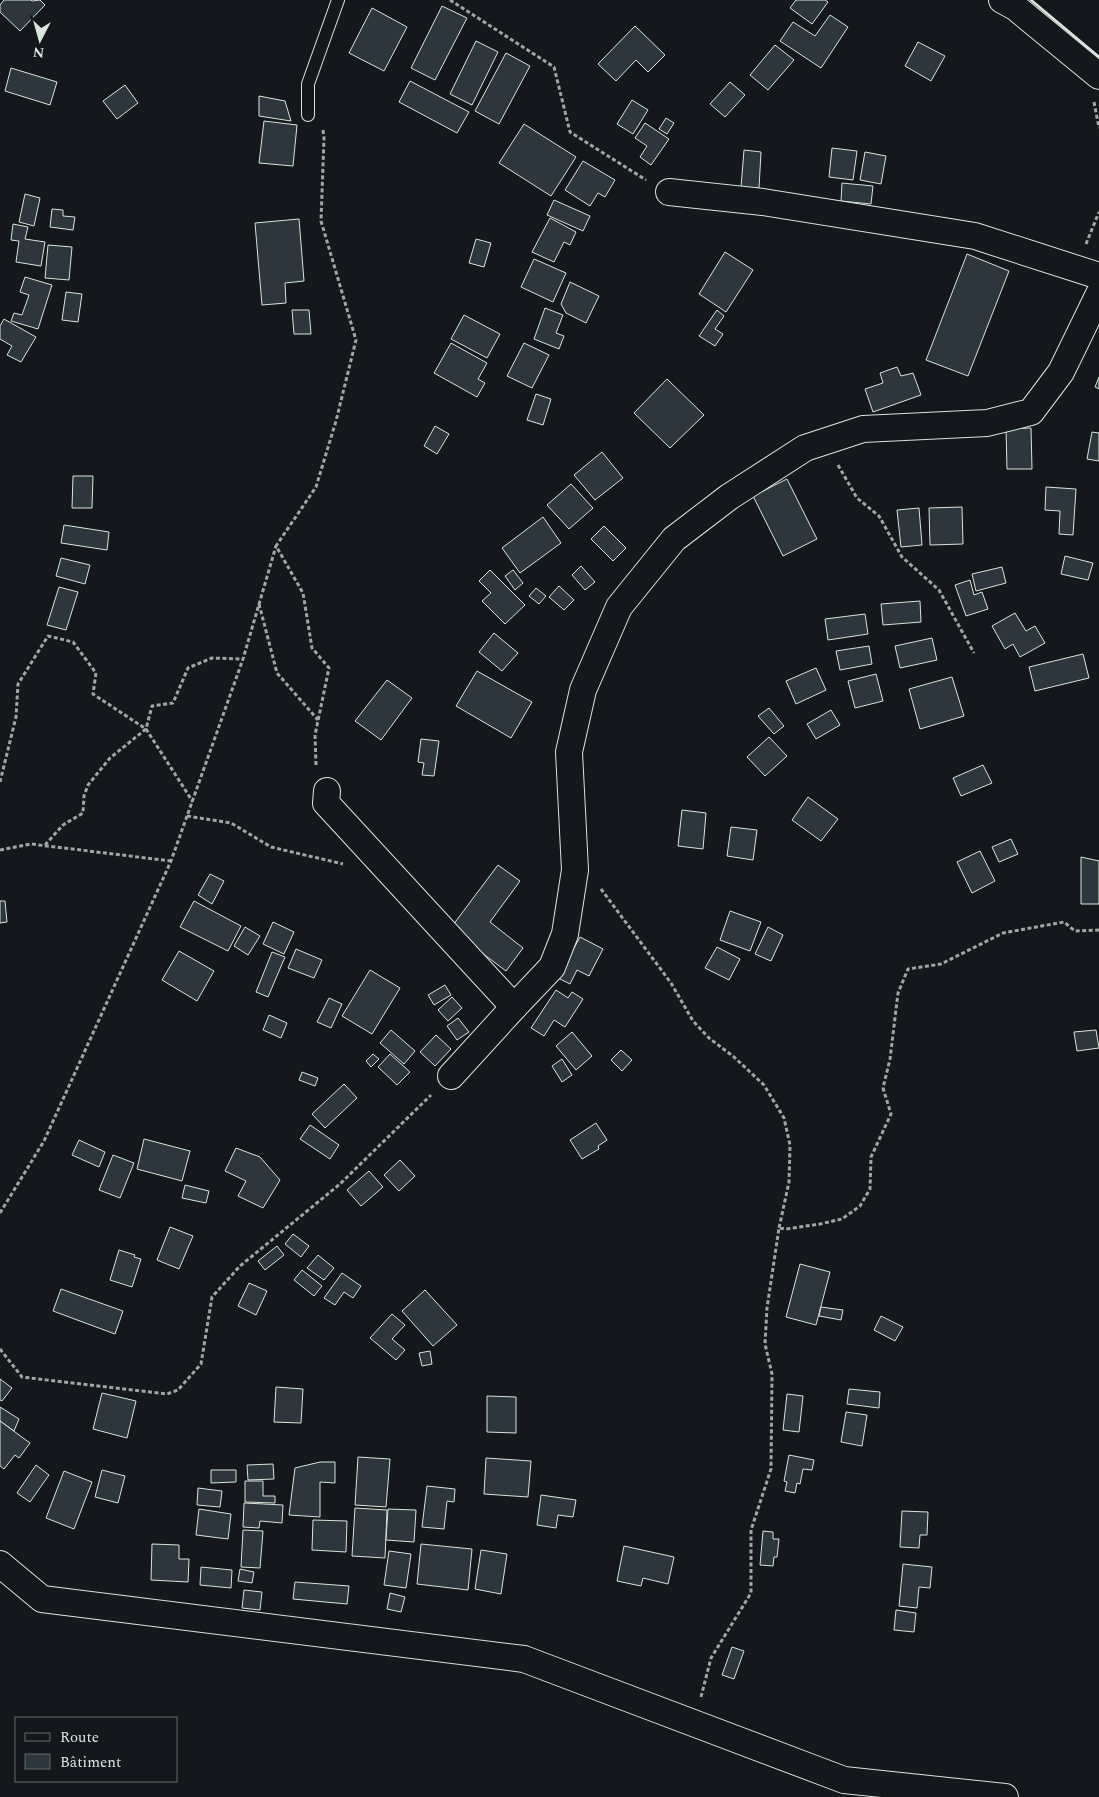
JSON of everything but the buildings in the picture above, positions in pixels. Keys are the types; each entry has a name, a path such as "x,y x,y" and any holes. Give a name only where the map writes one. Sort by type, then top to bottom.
{"street":[{"path":"1002,0 1015,7 1099,76"},
{"path":"669,192 763,202 975,236 1088,272"},
{"path":"451,1076 552,967 565,934 575,870 569,752 583,690 619,607 674,539 729,497 806,448 864,428 988,423 1030,412 1061,372 1099,294"},
{"path":"327,791 326,803 514,1007"},
{"path":"0,1564 42,1599 524,1659 844,1780 1005,1797"}],"lane":[{"path":"308,115 308,84 338,0"}],"path":[{"path":"450,0 554,67 570,132 636,174 669,192"},
{"path":"0,1213 44,1142 171,861 243,660 276,546 316,487 336,421 356,340 321,221 324,138"},
{"path":"1088,272 1099,212"},
{"path":"838,437 838,466 857,498 879,516 902,557 939,590 974,653"},
{"path":"276,546 303,593 312,648 329,668 315,734 317,782 319,790 327,791"},
{"path":"259,604 277,673 318,721"},
{"path":"0,782 16,717 18,684 48,636 73,642 96,673 93,694 146,729 193,802"},
{"path":"46,845 63,825 82,813 84,796 88,785 110,758 146,729 152,706 173,703 188,668 212,658 243,660"},
{"path":"188,816 231,823 271,847 346,864"},
{"path":"0,850 32,844 171,861"},
{"path":"574,854 671,983 693,1021 709,1038 764,1084 784,1118 790,1145 789,1182 779,1228 766,1308 766,1344 772,1374 771,1469 751,1530 751,1593 711,1658 704,1687 692,1722"},
{"path":"779,1228 820,1224 842,1219 860,1206 870,1188 871,1157 891,1114 883,1088 890,1059 898,993 908,969 941,964 1003,933 1064,922 1075,931 1099,930"},
{"path":"0,1348 22,1377 167,1394 178,1390 200,1364 212,1297 240,1266 340,1184 451,1076"}],"wall":[{"path":"1031,0 1099,57"}]}
